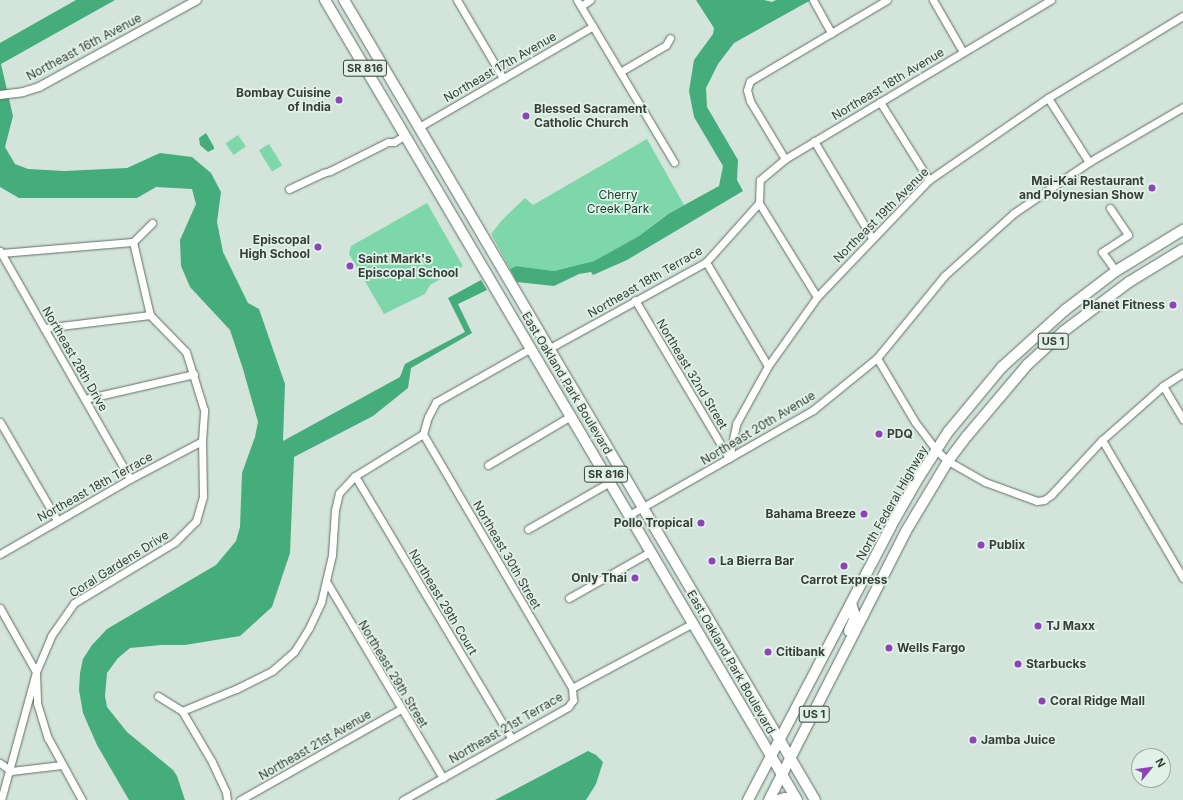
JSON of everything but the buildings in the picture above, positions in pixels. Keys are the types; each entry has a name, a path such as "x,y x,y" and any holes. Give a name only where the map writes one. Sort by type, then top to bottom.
{"main road":[{"name":"East Oakland Park Boulevard","path":"325,0 797,800"},
{"name":"East Oakland Park Boulevard","path":"344,0 548,350 815,800"},
{"path":"397,121 411,128 419,127"},
{"path":"405,136 412,134 427,141"},
{"name":"North Federal Highway","path":"748,800 904,501 936,450 974,398 1002,367 1065,310 1116,271 1183,230"},
{"name":"US 1","path":"769,800 916,514 948,460 984,414 1027,366 1064,331 1106,298 1183,249"},
{"path":"1106,298 1106,285 1116,271"},
{"path":"500,296 510,299 517,295"},
{"path":"531,348 541,347 548,350"},
{"path":"860,584 860,601 865,612"},
{"path":"845,652 844,641 854,620 854,613 851,603"},
{"path":"695,627 711,636 717,633"},
{"path":"778,800 785,798 797,800"}],"street":[{"name":"Northeast 16th Avenue","path":"0,95 44,85 197,0"},
{"path":"457,0 503,78"},
{"path":"590,0 579,3 674,162"},
{"path":"785,159 750,101 747,90 750,80 887,0"},
{"path":"933,0 963,52"},
{"name":"Northeast 18th Avenue","path":"759,203 760,180 785,159 1051,0"},
{"path":"814,2 831,33"},
{"name":"Northeast 19th Avenue","path":"729,458 736,424 768,366 817,297 929,180 1048,98 1183,16"},
{"name":"Northeast 17th Avenue","path":"419,127 593,26"},
{"path":"620,72 666,45 670,38"},
{"path":"1048,98 1089,162"},
{"path":"880,102 929,180"},
{"name":"Northeast 20th Avenue","path":"629,515 813,410 877,358 944,276 971,250 1014,213 1089,162 1183,106"},
{"path":"289,189 330,171 388,142 394,142 405,136"},
{"path":"814,141 872,238"},
{"path":"759,203 817,297"},
{"name":"Northeast 18th Terrace","path":"548,350 635,300 706,262 759,203"},
{"path":"1110,208 1128,235 1102,252 1116,271"},
{"path":"1,252 133,242 152,223"},
{"path":"44,328 150,315 133,242"},
{"name":"Northeast 28th Drive","path":"1,252 130,479"},
{"path":"706,262 768,366"},
{"name":"Northeast 32nd Street","path":"635,300 729,458"},
{"name":"Coral Gardens Drive","path":"1,800 11,771 36,672 51,636 74,603 175,542 196,521 204,496 202,441 204,410 194,374 186,352 150,315"},
{"path":"182,711 236,689 272,671 294,652 309,628 321,602 332,555 335,510 339,493 355,476 423,434 428,417 436,402 531,348"},
{"path":"877,358 915,422 936,450 948,460 985,482 1037,501 1048,497 1102,440 1163,386 1183,373"},
{"path":"85,399 194,374"},
{"path":"1163,386 1183,419"},
{"path":"488,466 571,416"},
{"path":"0,422 57,520"},
{"name":"Northeast 30th Street","path":"423,434 572,688"},
{"path":"1102,440 1183,578"},
{"name":"Northeast 18th Terrace","path":"0,554 130,479 202,441"},
{"name":"Northeast 29th Court","path":"355,476 511,738"},
{"path":"528,529 610,482"},
{"path":"569,598 650,552"},
{"name":"Northeast 29th Street","path":"326,582 443,778"},
{"path":"0,608 36,672 37,703 48,738 82,800"},
{"name":"Northeast 21st Terrace","path":"403,800 568,707 573,700 572,688 695,627"},
{"path":"158,696 182,711 212,762 226,792 227,800"},
{"name":"Northeast 21st Avenue","path":"240,800 401,709"},
{"path":"0,763 11,771 62,765"}],"green space":[{"path":"238,135 246,147 233,155 226,143"},
{"name":"Cherry Creek Park","path":"647,139 684,205 666,215 639,236 594,261 554,271 516,266 510,269 491,234 502,220 525,198 533,205"},
{"path":"269,144 282,165 272,172 259,150"},
{"path":"427,203 463,266 430,285 425,294 384,314 349,254 351,246"}],"shaded area":[{"path":"76,0 115,0 1,64 13,116 5,147 15,164 28,169 64,171 127,168 160,153 192,157 211,173 221,192 217,222 223,252 248,303 259,309 285,384 283,441 400,377 405,364 465,332 448,298 481,280 487,290 458,304 472,333 411,368 408,388 373,416 294,457 290,553 272,607 240,636 185,645 161,645 130,648 118,658 107,673 105,696 107,707 127,732 173,770 177,776 185,800 129,800 97,745 83,713 79,690 80,673 83,659 92,645 107,629 216,565 236,541 240,527 242,473 255,437 258,422 230,330 190,287 181,266 180,240 196,204 192,189 156,187 137,198 19,198 0,187 0,43"},
{"path":"696,0 764,0 772,2 776,0 811,0 734,43 718,64 706,88 707,107 738,160 737,180 743,191 627,260 593,275 591,272 579,274 554,286 517,282 510,269 516,266 554,271 594,261 639,236 668,214 719,186 723,166 694,117 689,91 694,60 713,34 714,28"},
{"path":"206,133 214,147 214,149 208,152 200,145 199,138"},
{"path":"588,751 596,755 603,762 596,784 586,800 495,800"}],"place":[{"name":"Bombay Cuisine of India","path":"339,100"},
{"name":"Blessed Sacrament Catholic Church","path":"526,116"},
{"name":"Mai-Kai Restaurant and Polynesian Show","path":"1152,188"},
{"name":"Episcopal High School","path":"318,247"},
{"name":"Saint Mark's Episcopal School","path":"350,266"},
{"name":"Planet Fitness","path":"1173,305"},
{"name":"PDQ","path":"879,434"},
{"name":"Bahama Breeze","path":"864,514"},
{"name":"Pollo Tropical","path":"701,523"},
{"name":"Publix","path":"981,545"},
{"name":"La Bierra Bar","path":"712,561"},
{"name":"Carrot Express","path":"844,566"},
{"name":"Only Thai","path":"635,578"},
{"name":"TJ Maxx","path":"1038,626"},
{"name":"Wells Fargo","path":"889,648"},
{"name":"Citibank","path":"768,652"},
{"name":"Starbucks","path":"1018,664"},
{"name":"Coral Ridge Mall","path":"1042,701"},
{"name":"Jamba Juice","path":"973,740"}]}
